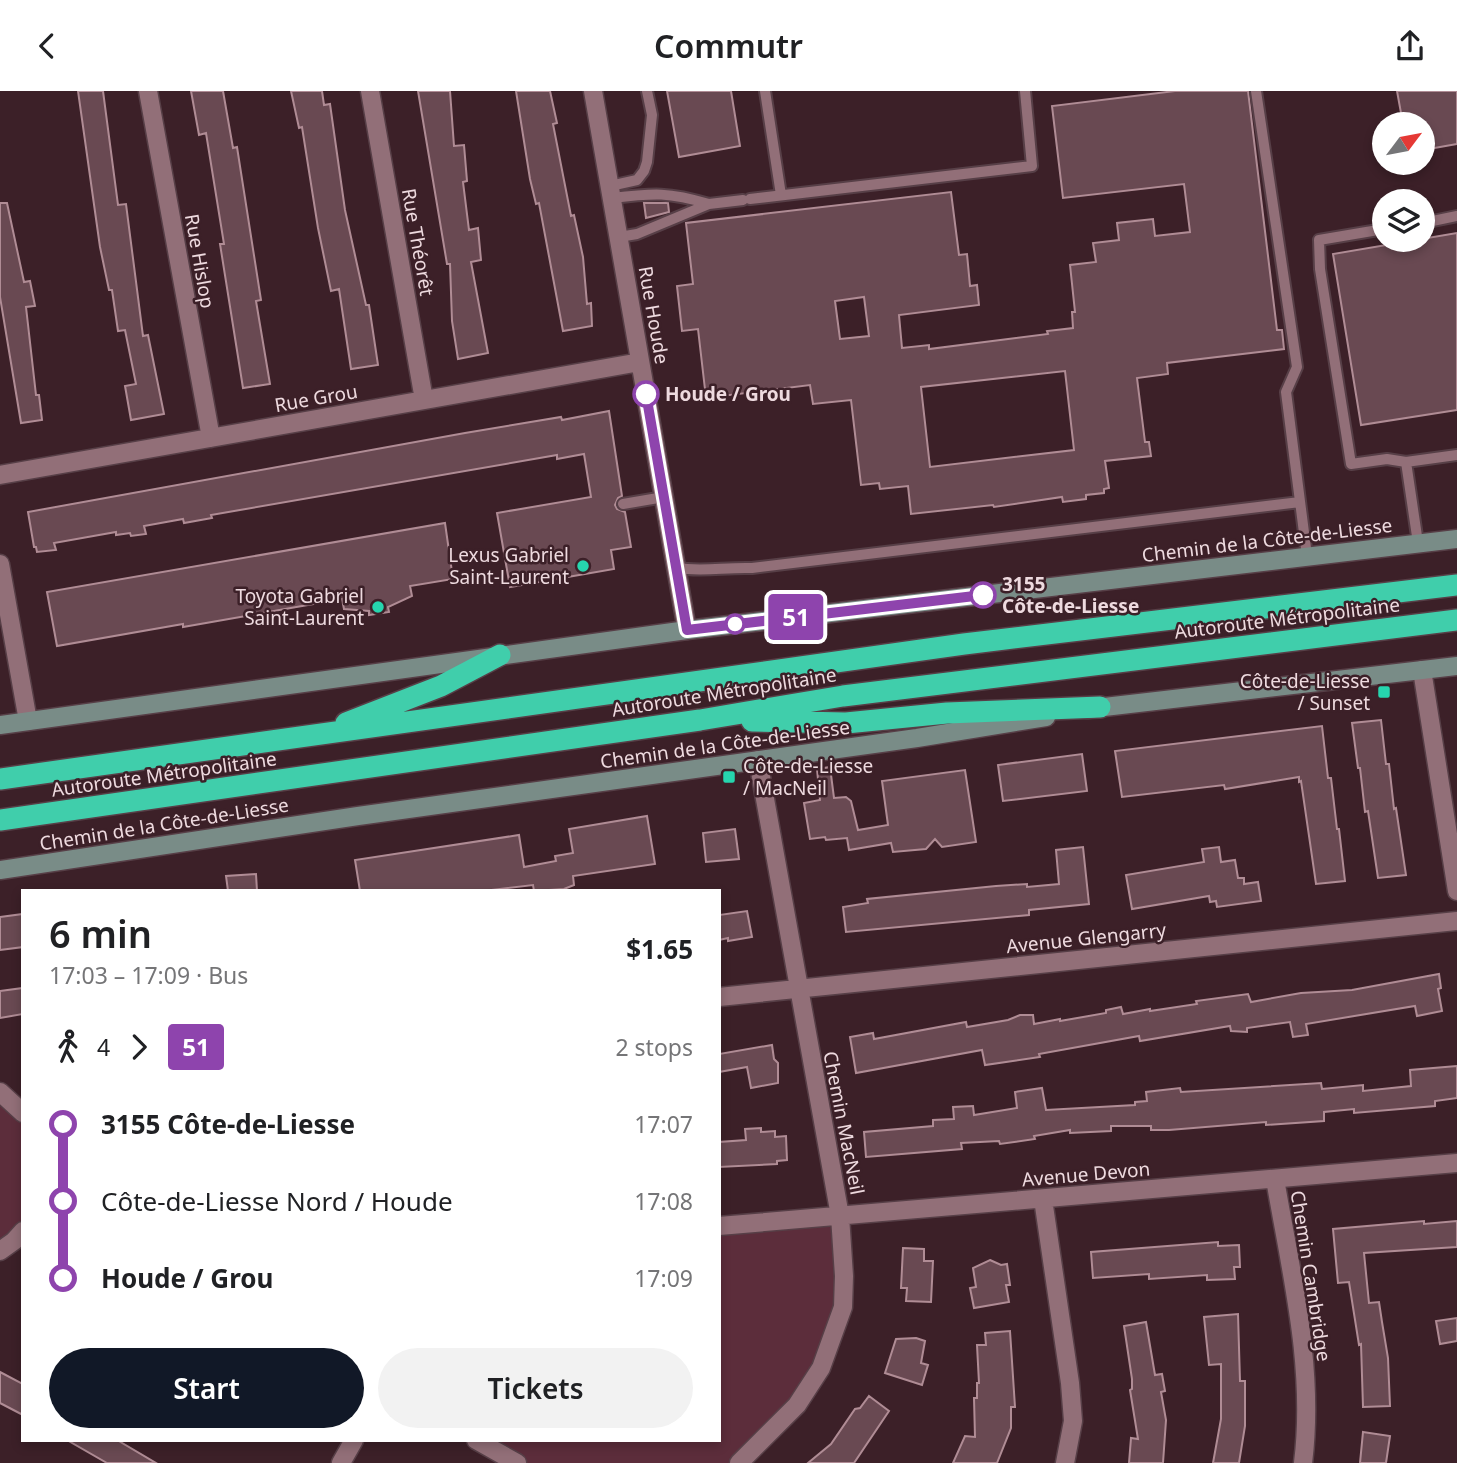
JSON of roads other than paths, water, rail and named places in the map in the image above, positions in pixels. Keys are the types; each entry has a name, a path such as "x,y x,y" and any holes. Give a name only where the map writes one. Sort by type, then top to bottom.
{"highway":[{"name":"Autoroute Métropolitaine","path":"0,779 964,643 1457,585"},
{"name":"Autoroute Métropolitaine","path":"0,820 701,720 979,677 1457,620"},
{"path":"312,736 441,686 500,655"},
{"path":"701,720 846,723 947,713 1100,707"}],"main road":[{"name":"Chemin de la Côte-de-Liesse","path":"0,725 687,630 1457,539"},
{"name":"Chemin de la Côte-de-Liesse","path":"0,870 358,816 937,735 1100,707 1457,666"}],"street":[{"name":"Rue Hislop","path":"148,91 211,438"},
{"name":"Rue Théorêt","path":"370,91 424,400"},
{"name":"Rue Houde","path":"593,91 687,630"},
{"name":"Rue Grou","path":"0,475 640,362"},
{"path":"0,564 28,721"},
{"path":"1422,670 1457,891"},
{"name":"Chemin MacNeil","path":"739,1463 797,1405 821,1368 843,1307 844,1276 840,1216 797,989 758,760"},
{"name":"Avenue Glengarry","path":"721,997 1457,921"},
{"path":"0,1092 21,1108"},
{"name":"Avenue Devon","path":"721,1226 1457,1163"},
{"name":"Chemin Cambridge","path":"1275,1179 1304,1353 1307,1428 1303,1463"},
{"path":"1043,1199 1070,1383 1073,1421 1065,1463"},
{"path":"0,1251 21,1233"},
{"path":"341,1463 353,1442"},
{"path":"480,1442 517,1463"}],"lane":[{"path":"611,192 637,180 646,167 652,115 647,91"},
{"path":"765,91 781,195"},
{"path":"618,237 637,234 709,204 1032,166 1025,91"},
{"path":"1256,91 1297,367 1286,392 1307,556"},
{"path":"611,192 678,195 709,204"},
{"path":"1435,221 1457,216"},
{"path":"1372,231 1319,240 1320,269 1351,464 1387,459 1406,462 1457,455"},
{"path":"1406,462 1418,543"},
{"path":"624,504 664,497"},
{"path":"677,568 700,571 752,568 1300,502"}],"place":[{"name":"Houde / Grou","path":"646,394"},
{"name":"Lexus Gabriel Saint-Laurent","path":"583,566"},
{"name":"3155 Côte-de-Liesse","path":"983,595"},
{"name":"Toyota Gabriel Saint-Laurent","path":"378,607"},
{"name":"Côte-de-Liesse / Sunset","path":"1384,692"},
{"name":"Côte-de-Liesse / MacNeil","path":"729,777"}]}
